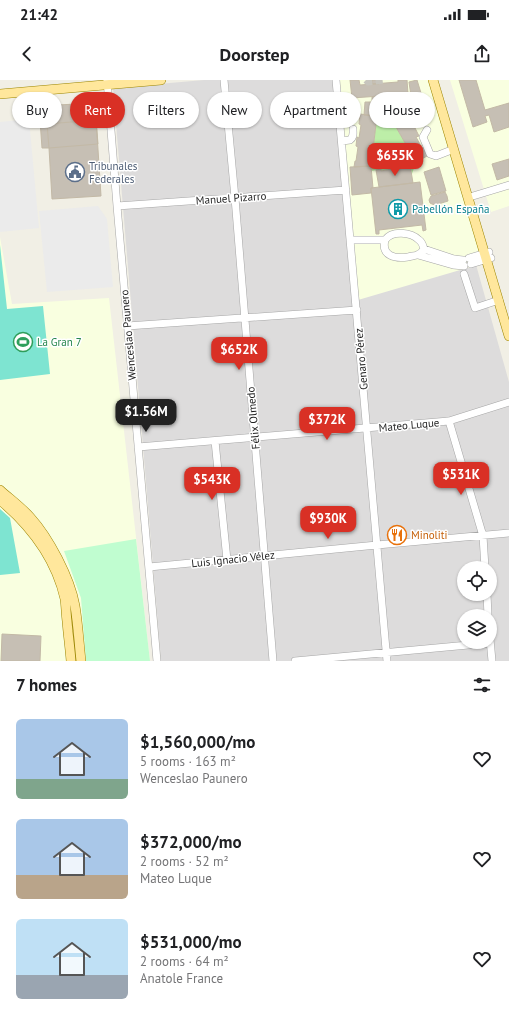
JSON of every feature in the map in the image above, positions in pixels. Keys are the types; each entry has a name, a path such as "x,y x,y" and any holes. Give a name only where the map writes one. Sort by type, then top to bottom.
{"main road":[{"path":"0,89 95,80"},
{"path":"0,94 107,83 161,80"},
{"path":"434,80 454,149 509,321"},
{"path":"438,80 473,196 509,336"},
{"path":"0,490 26,513 35,524 49,542 63,570 75,605 81,661"},
{"path":"0,500 22,520 35,537 46,552 59,580 65,600 71,661"}],"street":[{"name":"Félix Olmedo","path":"224,80 273,661"},
{"name":"Genaro Pérez","path":"336,80 387,661"},
{"name":"Wenceslao Paunero","path":"107,83 157,661"},
{"path":"342,141 352,139 353,129"},
{"path":"427,130 423,137 430,154 436,156 454,149"},
{"path":"473,196 509,185"},
{"name":"Manuel Pizarro","path":"117,206 346,190"},
{"path":"467,262 424,249 419,240 406,234 390,235 385,240 384,244 385,250 393,257 403,258 418,255 453,265 467,262 488,256"},
{"path":"350,240 385,240"},
{"path":"418,255 424,249"},
{"path":"464,274 475,308 499,300"},
{"path":"127,326 357,310"},
{"name":"Mateo Luque","path":"138,447 449,422 509,402"},
{"path":"449,422 483,536 485,561"},
{"path":"215,441 227,560"},
{"name":"Luis Ignacio Vélez","path":"149,567 509,533"},
{"path":"295,661 457,645"},
{"path":"491,649 492,661"}],"shaded area":[{"path":"204,80 424,80 427,92 369,92 369,128 435,128 435,119 509,382 509,661 161,661 116,128 125,128 125,92 113,92 113,88"},
{"path":"339,80 431,80 434,92 369,92 369,128 435,128 435,94 484,263 358,300 343,128 361,128 361,92 340,92"},
{"path":"450,80 509,80 509,206 491,212"},
{"path":"12,121 12,128 30,128 39,228 0,232 0,122"},
{"path":"98,206 107,219 113,287 47,292 39,211"},
{"path":"0,237 12,304 109,298 150,661 0,661"},
{"name":"La Gran 7","path":"0,245 7,309 43,306 50,374 0,380"},
{"path":"0,509 10,518 20,573 0,575"}],"green space":[{"path":"376,128 397,128 416,162 412,174 410,165 381,171 381,169 372,171 371,166"},
{"path":"136,539 150,661 86,661 81,598 64,551"}],"building":[{"path":"350,80 359,80 360,85 407,80 408,92 369,92 369,97 361,97 361,92 351,92"},
{"path":"372,80 379,80 379,84 372,84"},
{"path":"417,80 421,92 410,92 409,82"},
{"path":"459,80 476,80 485,110 509,103 509,127 494,132 489,115 485,116 487,122 473,127"},
{"path":"365,102 369,102 369,115 364,115"},
{"name":"Tribunales Federales","path":"70,104 70,128 97,128 101,196 52,199 49,148 42,148 41,128 62,128 62,105"},
{"path":"361,114 369,115 369,128 376,128 371,166 354,167 358,147 356,146 357,137 359,138"},
{"path":"70,122 70,128 97,128 98,144 49,148 47,128 62,128 62,123"},
{"path":"397,128 415,128 419,136 416,137 422,148 424,147 429,155 416,162"},
{"path":"509,159 509,176 497,180 492,164"},
{"path":"410,165 413,183 379,187 376,170 381,169 381,171"},
{"path":"371,166 373,188 371,188 371,193 352,195 350,167"},
{"path":"439,167 446,191 431,195 424,172"},
{"name":"Pabellón España","path":"420,182 426,230 423,231 422,225 379,230 379,234 376,234 371,188"},
{"path":"445,192 448,201 435,205 430,203 429,200 431,196"},
{"path":"2,634 41,636 40,661 1,661"}],"tunnel":[{"path":"366,80 368,82 384,80"}],"place":[{"name":"Tribunales Federales","path":"75,172"},
{"name":"Pabellón España","path":"398,209"},
{"name":"La Gran 7","path":"23,342"},
{"name":"Minoliti","path":"397,535"}]}
